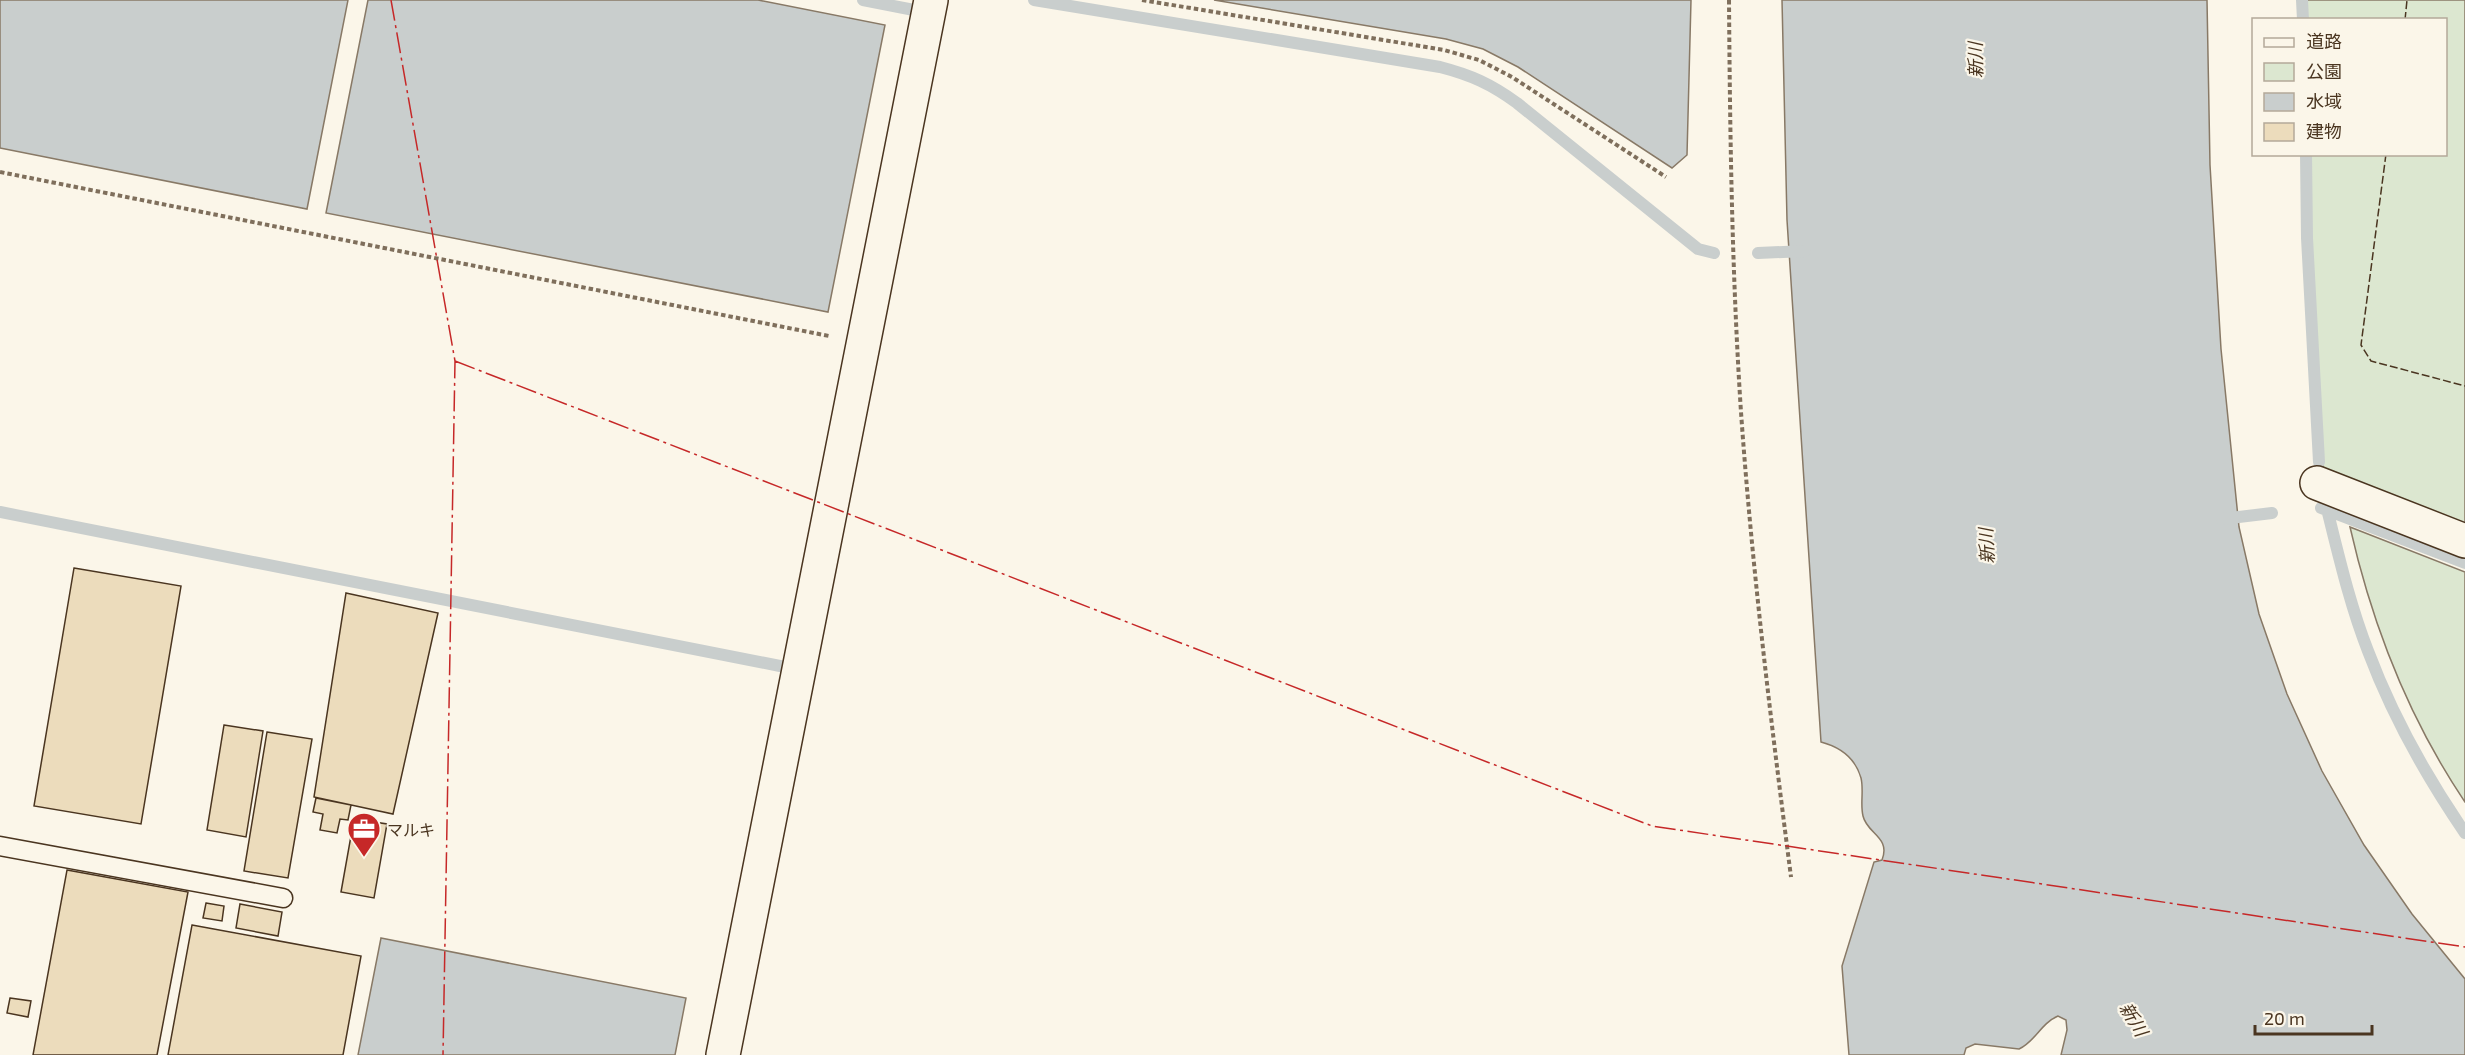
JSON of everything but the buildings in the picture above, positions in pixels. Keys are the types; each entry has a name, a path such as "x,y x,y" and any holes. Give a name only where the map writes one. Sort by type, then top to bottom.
{"street":[{"path":"723,1055 931,0"},
{"path":"2317,483 2465,541"}],"lane":[{"path":"0,846 283,898"}],"path":[{"path":"1142,0 1444,50 1479,60 1512,77 1666,177"},
{"path":"1729,0 1730,178 1741,412 1761,645 1791,877"},
{"path":"0,172 864,343"}],"green space":[{"path":"2305,0 2465,0 2465,526 2323,470 2310,238 2308,156 2447,156 2447,18 2305,18"},
{"path":"2350,527 2465,572 2465,802 2426,738 2395,670 2369,599"}],"water":[{"path":"0,0 348,0 307,209 0,148"},
{"path":"368,0 758,0 885,25 828,312 326,213"},
{"path":"1214,0 1691,0 1687,155 1672,168 1518,67 1483,49 1446,39"},
{"name":"新川","path":"1782,0 2207,0 2210,165 2221,349 2239,527 2259,614 2287,694 2322,771 2364,845 2412,914 2465,979 2465,1055 2061,1055 2067,1030 2066,1020 2058,1016 2019,1049 1975,1044 1966,1048 1964,1055 1849,1055 1842,966 1874,862 1882,860 1884,852 1881,841 1865,822 1863,816 1862,783 1855,764 1840,750 1821,742 1787,220"},
{"path":"381,938 686,998 675,1055 358,1055"}],"waterway":[{"path":"863,0 914,10"},
{"path":"1034,0 1440,67 1461,73 1489,85 1517,103 1698,249 1714,253"},
{"path":"2302,0 2303,18"},
{"path":"2306,156 2307,238 2319,462"},
{"path":"1758,253 1805,251"},
{"path":"2321,508 2465,563"},
{"path":"2327,509 2350,599 2377,675 2411,745 2465,833"},
{"path":"0,512 785,667"},
{"path":"2222,519 2272,513"}],"fence":[{"path":"2405,18 2407,0"},
{"path":"2386,156 2361,345 2371,361 2465,386"}],"power":[{"path":"391,0 455,361 443,1055"},
{"path":"455,361 1652,826 2465,947"}],"place":[{"name":"マルキ","path":"364,858"}]}
